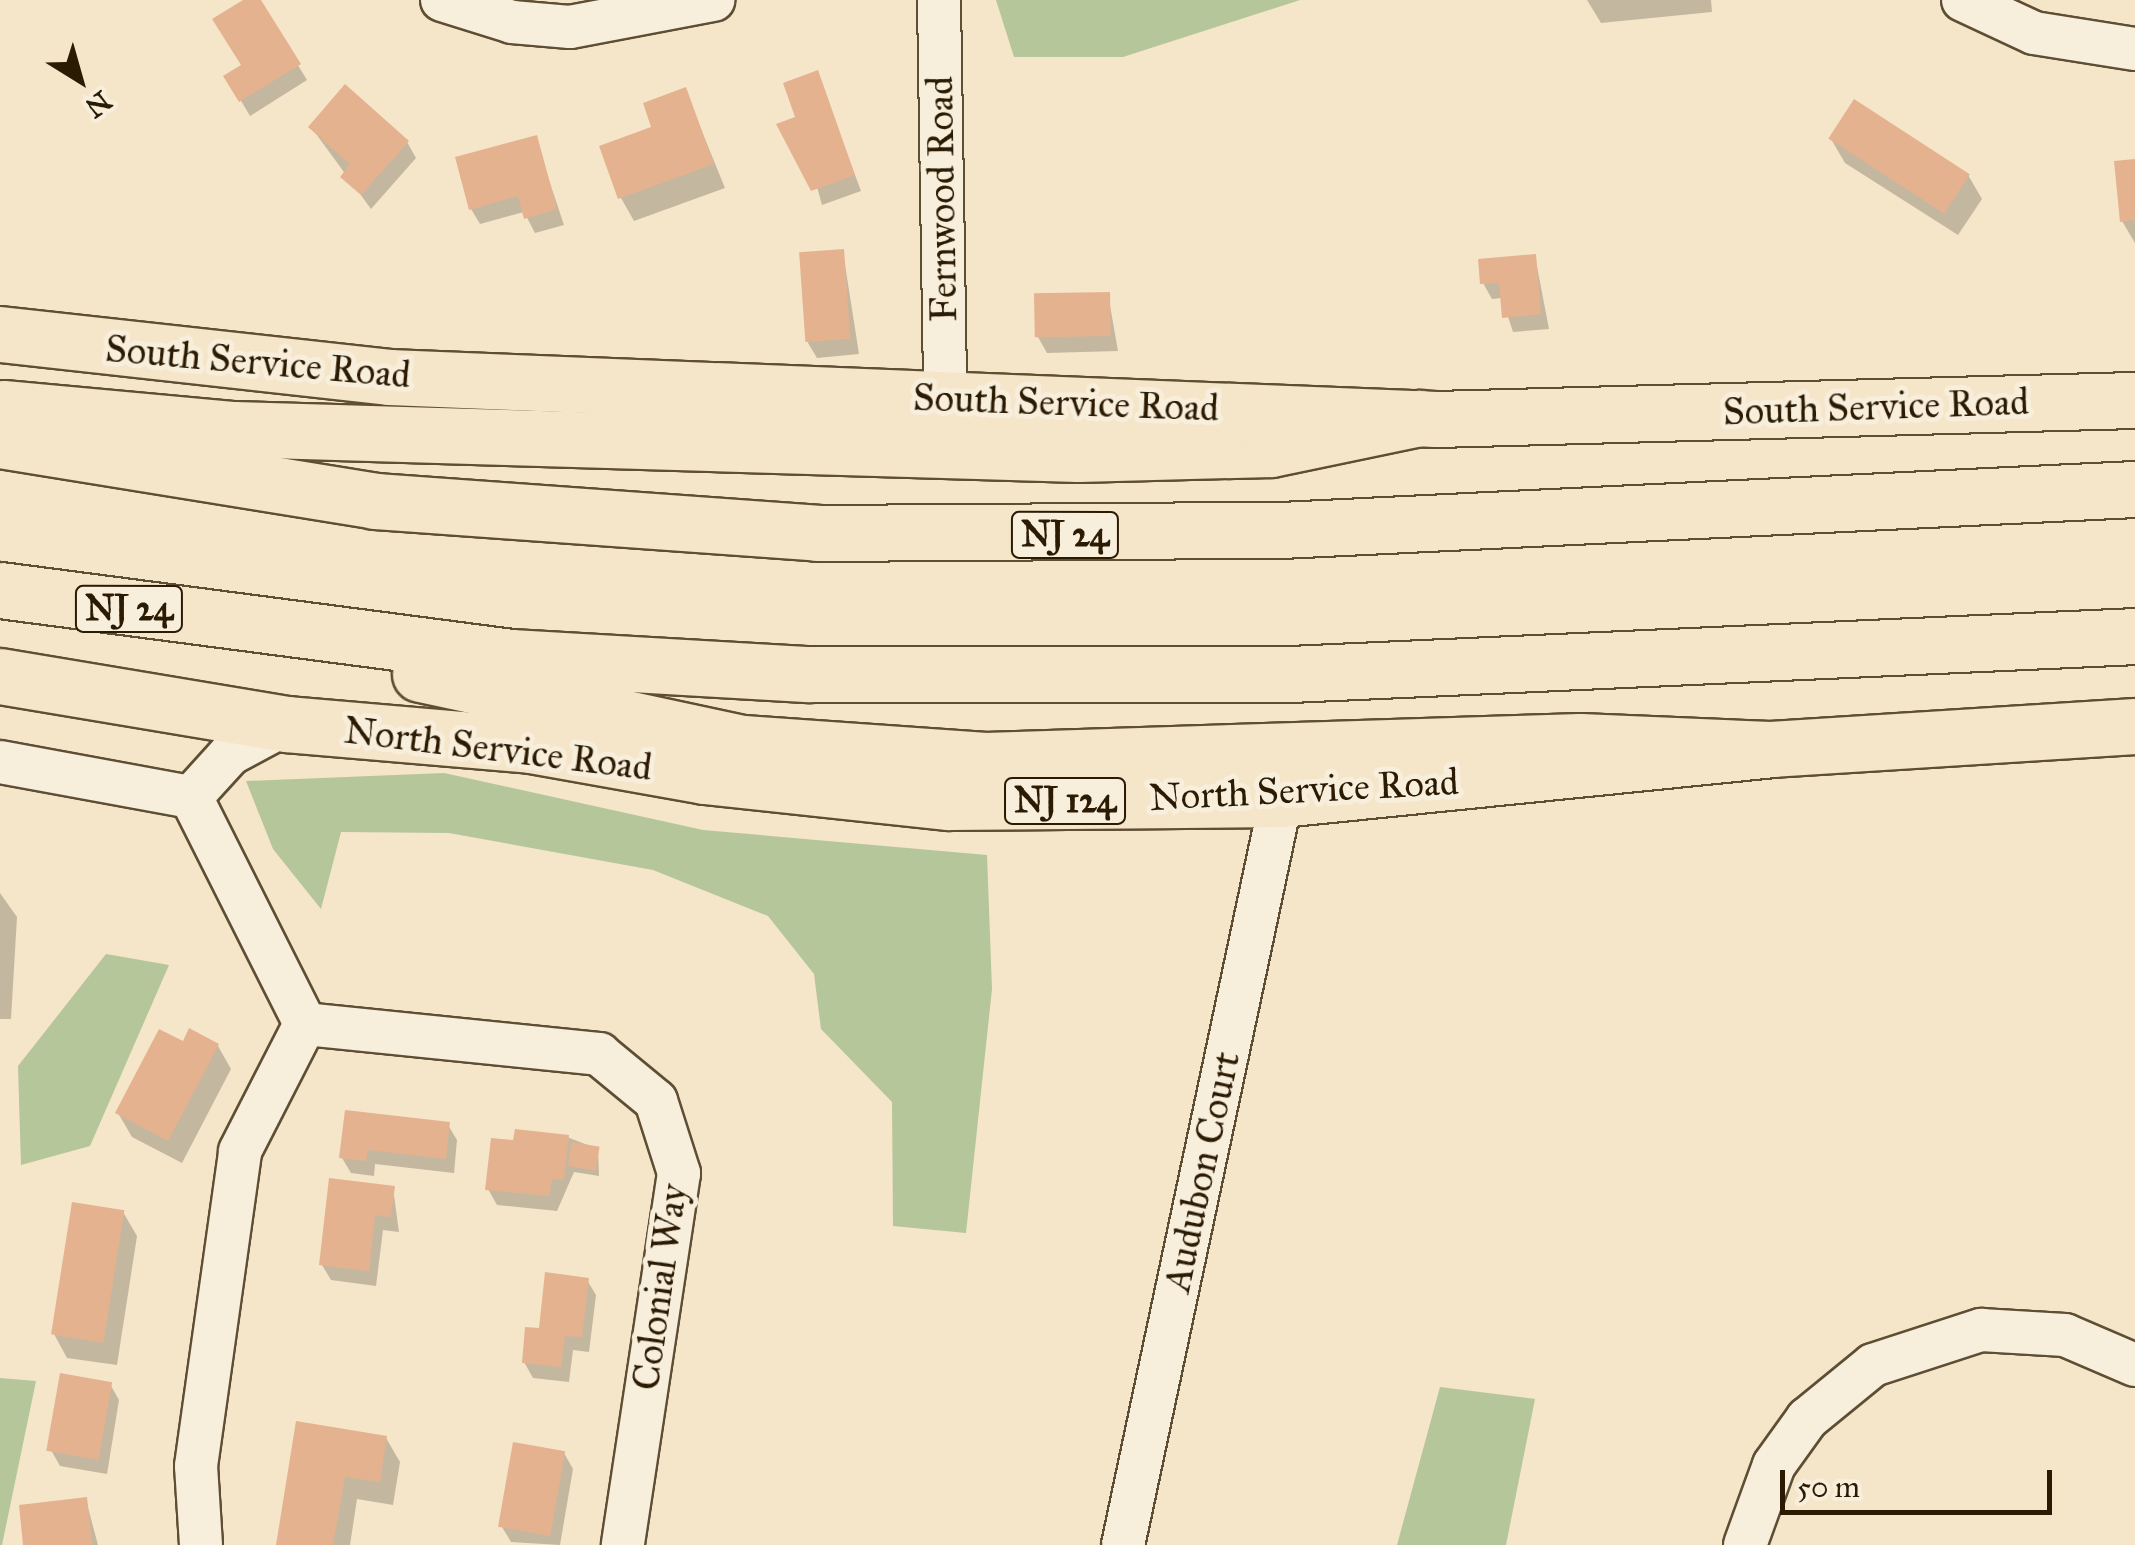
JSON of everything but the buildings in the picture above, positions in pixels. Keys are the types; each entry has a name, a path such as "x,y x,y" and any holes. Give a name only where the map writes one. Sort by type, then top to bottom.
{"main road":[{"name":"South Service Road","path":"0,334 390,377 1420,418 2135,400"},
{"path":"0,408 234,429 1078,454 1271,449 1420,418"},
{"name":"NJ 24","path":"0,440 374,502 817,533 1282,530 2135,489"},
{"name":"NJ 24","path":"0,590 258,629 581,662 1044,678 2135,636"},
{"path":"258,629 514,700 743,743 984,760 1580,741 1770,749"},
{"name":"North Service Road","path":"0,676 286,724 530,745 704,776 948,802 1281,800 1770,749 2135,726"}],"street":[{"path":"442,0 512,22 570,26 713,0"},
{"name":"Fernwood Road","path":"939,0 945,397"},
{"path":"1963,0 2034,33 2135,49"},
{"path":"191,798 230,754 286,724"},
{"path":"0,762 191,798"},
{"path":"191,798 305,1024 240,1152 196,1466 201,1545"},
{"name":"Audubon Court","path":"1123,1545 1281,800"},
{"name":"Colonial Way","path":"305,1024 599,1054 656,1101 679,1174 623,1545"},
{"path":"1745,1545 1785,1449 1873,1365 1980,1330 2065,1335 2135,1365"}],"green space":[{"path":"996,0 1300,0 1123,57 1014,57"},
{"path":"444,773 703,830 987,855 992,989 966,1233 893,1226 892,1102 821,1029 814,974 768,916 653,870 449,833 341,832 321,909 273,849 246,781"},
{"path":"106,954 169,965 90,1146 21,1165 18,1066"},
{"path":"0,1378 36,1381 2,1545 0,1545"},
{"path":"1440,1387 1535,1399 1506,1545 1397,1545"}]}
